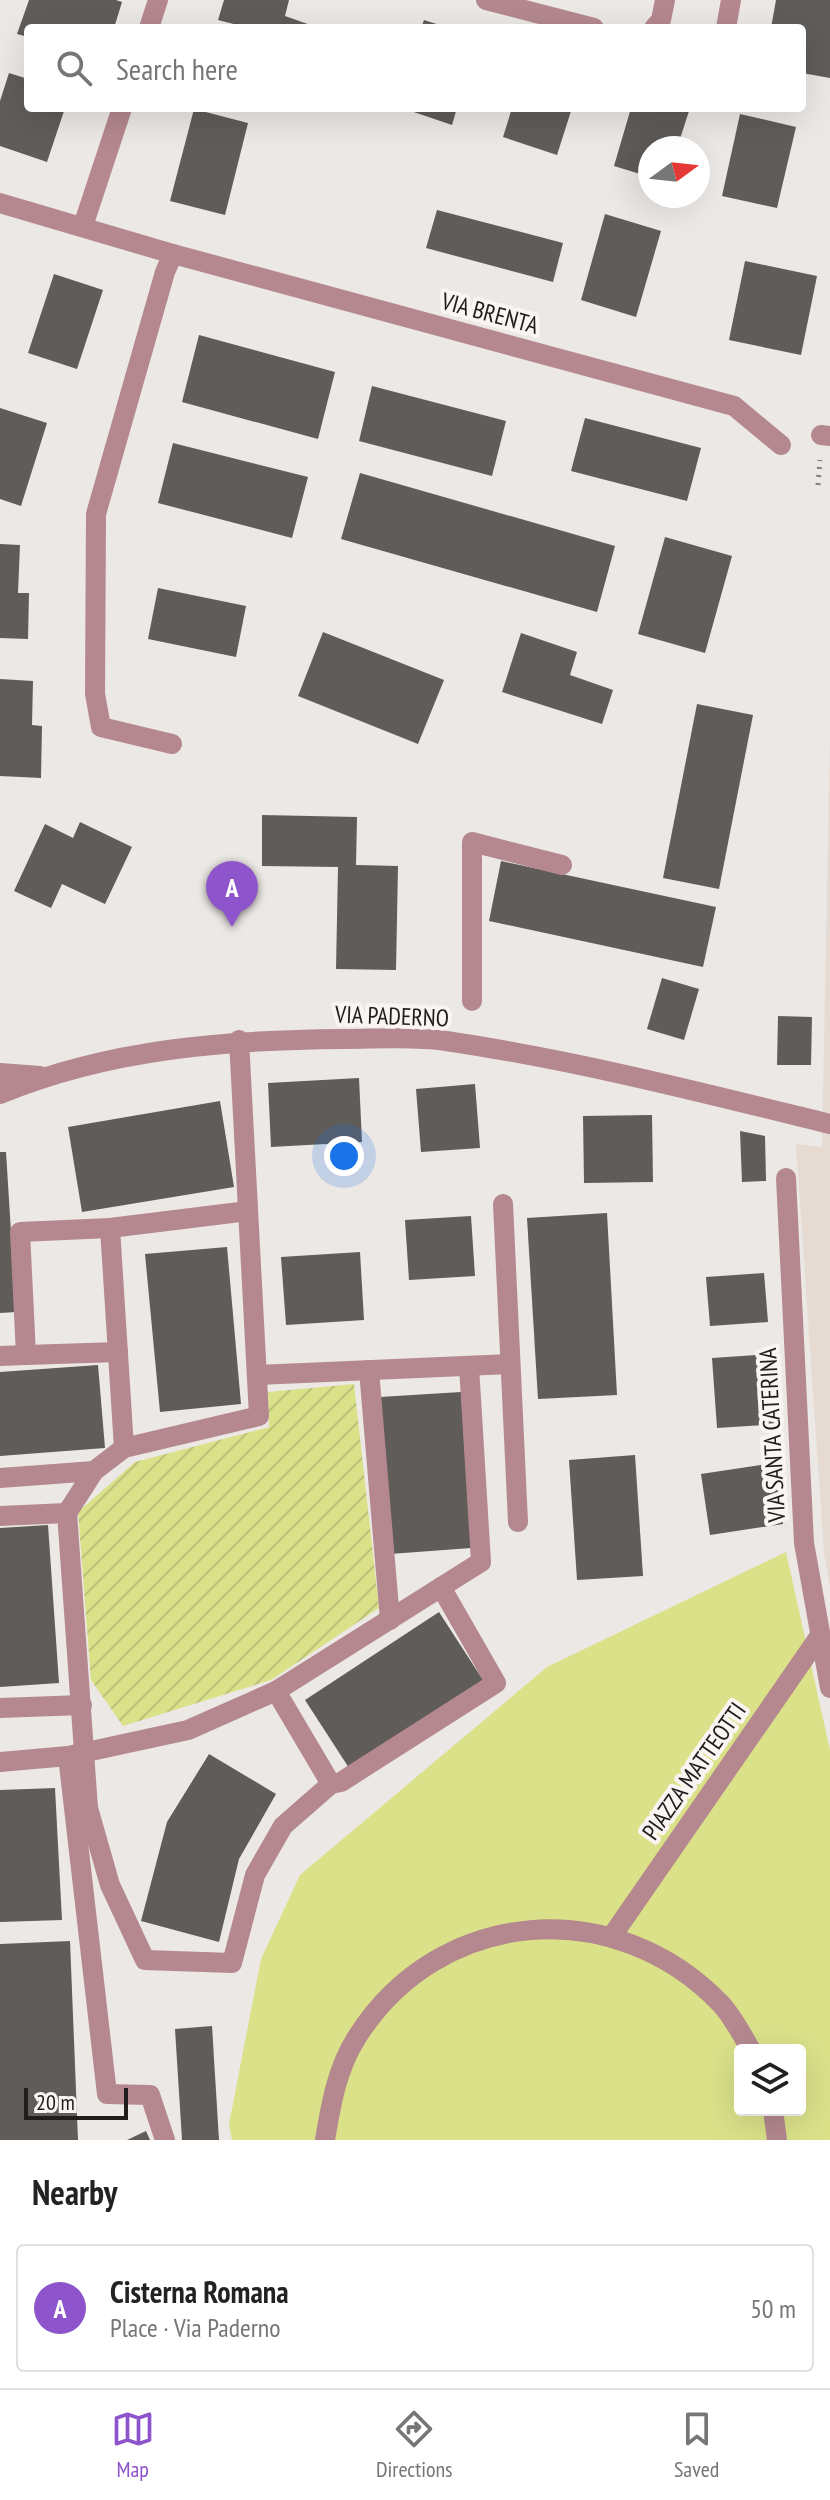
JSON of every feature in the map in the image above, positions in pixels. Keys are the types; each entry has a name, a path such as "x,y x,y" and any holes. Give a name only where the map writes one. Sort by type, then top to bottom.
{"street":[{"path":"150,24 158,0"},
{"path":"486,0 579,24"},
{"path":"658,24 665,0"},
{"path":"727,24 731,0"},
{"path":"83,226 121,112"},
{"name":"VIA BRENTA","path":"0,203 173,254 734,406 781,445"},
{"path":"172,744 101,727 95,679 96,514 165,272 173,254"},
{"path":"472,1001 472,842 562,865"},
{"path":"165,2140 150,2095 107,2094 77,1754 82,1705 67,1513 94,1471 124,1448 259,1416 239,1040"},
{"name":"VIA PADERNO","path":"0,1094 44,1076 174,1048 239,1040 443,1041 628,1077 830,1124"},
{"name":"VIA PADERNO","path":"0,1073 44,1076"},
{"name":"VIA SANTA CATERINA","path":"786,1178 804,1543 830,1688"},
{"path":"503,1204 518,1522"},
{"path":"26,1355 20,1232 110,1228 248,1211"},
{"path":"110,1228 124,1448"},
{"path":"0,1356 118,1352"},
{"path":"257,1375 510,1364"},
{"path":"0,1762 77,1754 188,1730 276,1691 481,1562 469,1366"},
{"path":"369,1370 390,1620"},
{"path":"0,1478 94,1471"},
{"path":"0,1516 67,1513"},
{"path":"77,1754 88,1808 110,1885 145,1960 232,1963 255,1875 283,1826 331,1784 341,1782 496,1683 441,1587"},
{"name":"PIAZZA MATTEOTTI","path":"612,1936 819,1637"},
{"path":"276,1691 331,1784"},
{"path":"0,1708 82,1705"},
{"path":"325,2140 332,2091 356,2037 393,1991 440,1956 495,1934 554,1927 612,1936 673,1963 723,2006 747,2044"},
{"path":"774,2116 777,2140"}],"shaded area":[{"path":"830,735 830,1587 824,1553 796,1144 822,1147"}],"green space":[{"path":"354,1384 379,1608 271,1680 123,1726 91,1680 78,1512 135,1462 269,1427 268,1392"},
{"path":"786,1552 830,1750 830,2140 232,2140 229,2124 261,1959 300,1875 547,1667"}],"building":[{"path":"29,0 122,2 115,24 24,24 24,36 17,34"},
{"path":"224,0 289,0 285,16 308,24 234,24 218,20"},
{"path":"776,0 830,0 830,78 806,74 806,24 772,24"},
{"path":"9,73 24,78 24,112 64,112 47,162 0,146 0,101"},
{"path":"193,112 206,112 248,123 225,215 170,201"},
{"path":"414,112 456,112 452,125"},
{"path":"511,112 571,112 557,155 503,137"},
{"path":"630,112 689,112 681,136 638,136 638,173 614,166"},
{"path":"740,114 796,127 777,208 722,196"},
{"path":"437,210 563,243 553,282 426,248"},
{"path":"605,214 661,231 636,317 581,300"},
{"path":"745,261 817,276 801,355 729,340"},
{"path":"54,274 103,290 77,369 28,353"},
{"path":"199,335 335,372 318,439 182,402"},
{"path":"372,386 506,421 492,476 359,441"},
{"path":"0,408 47,423 21,506 0,499"},
{"path":"585,418 701,448 687,501 571,471"},
{"path":"173,443 308,477 292,538 158,503"},
{"path":"360,473 615,546 597,612 341,539"},
{"path":"665,537 732,556 705,653 638,634"},
{"path":"0,544 20,545 18,593 29,593 28,639 0,638"},
{"path":"158,588 246,606 236,657 148,639"},
{"path":"323,632 444,680 418,744 298,696"},
{"path":"521,633 577,652 570,675 613,690 602,724 502,692"},
{"path":"0,679 33,681 32,725 42,726 41,778 0,776"},
{"path":"697,704 753,715 719,889 663,878"},
{"path":"262,815 357,817 356,865 398,866 396,970 336,969 338,867 262,866"},
{"path":"80,822 132,847 105,904 62,884 51,908 14,891 45,824 73,838"},
{"path":"501,861 716,907 703,967 489,921"},
{"path":"662,978 699,989 684,1040 647,1029"},
{"path":"778,1016 812,1017 811,1065 777,1065"},
{"path":"359,1078 362,1142 271,1147 268,1083"},
{"path":"475,1084 480,1148 421,1152 416,1089"},
{"path":"220,1101 234,1187 82,1212 68,1127"},
{"path":"652,1115 653,1182 584,1183 583,1116"},
{"path":"740,1131 765,1136 766,1181 742,1182"},
{"path":"0,1152 6,1152 16,1312 0,1313"},
{"path":"607,1213 617,1395 538,1399 527,1218"},
{"path":"471,1216 475,1276 409,1280 405,1220"},
{"path":"227,1247 241,1404 160,1412 145,1254"},
{"path":"360,1252 364,1320 286,1325 281,1257"},
{"path":"764,1273 768,1322 710,1326 706,1277"},
{"path":"773,1354 778,1424 717,1428 712,1358"},
{"path":"98,1365 105,1448 0,1456 0,1372"},
{"path":"461,1392 471,1548 390,1554 380,1397"},
{"path":"635,1455 643,1576 577,1580 569,1460"},
{"path":"774,1463 783,1524 710,1535 701,1474"},
{"path":"48,1525 59,1683 0,1687 0,1528"},
{"path":"439,1612 483,1680 349,1768 305,1700"},
{"path":"209,1754 276,1794 239,1859 219,1942 141,1921 167,1822"},
{"path":"55,1788 62,1920 0,1922 0,1790"},
{"path":"70,1941 78,2140 0,2140 0,1944"},
{"path":"212,2026 219,2140 182,2140 175,2029"},
{"path":"146,2131 150,2140 127,2140"}],"place":[{"name":"Cisterna Romana","path":"232,927"}]}
